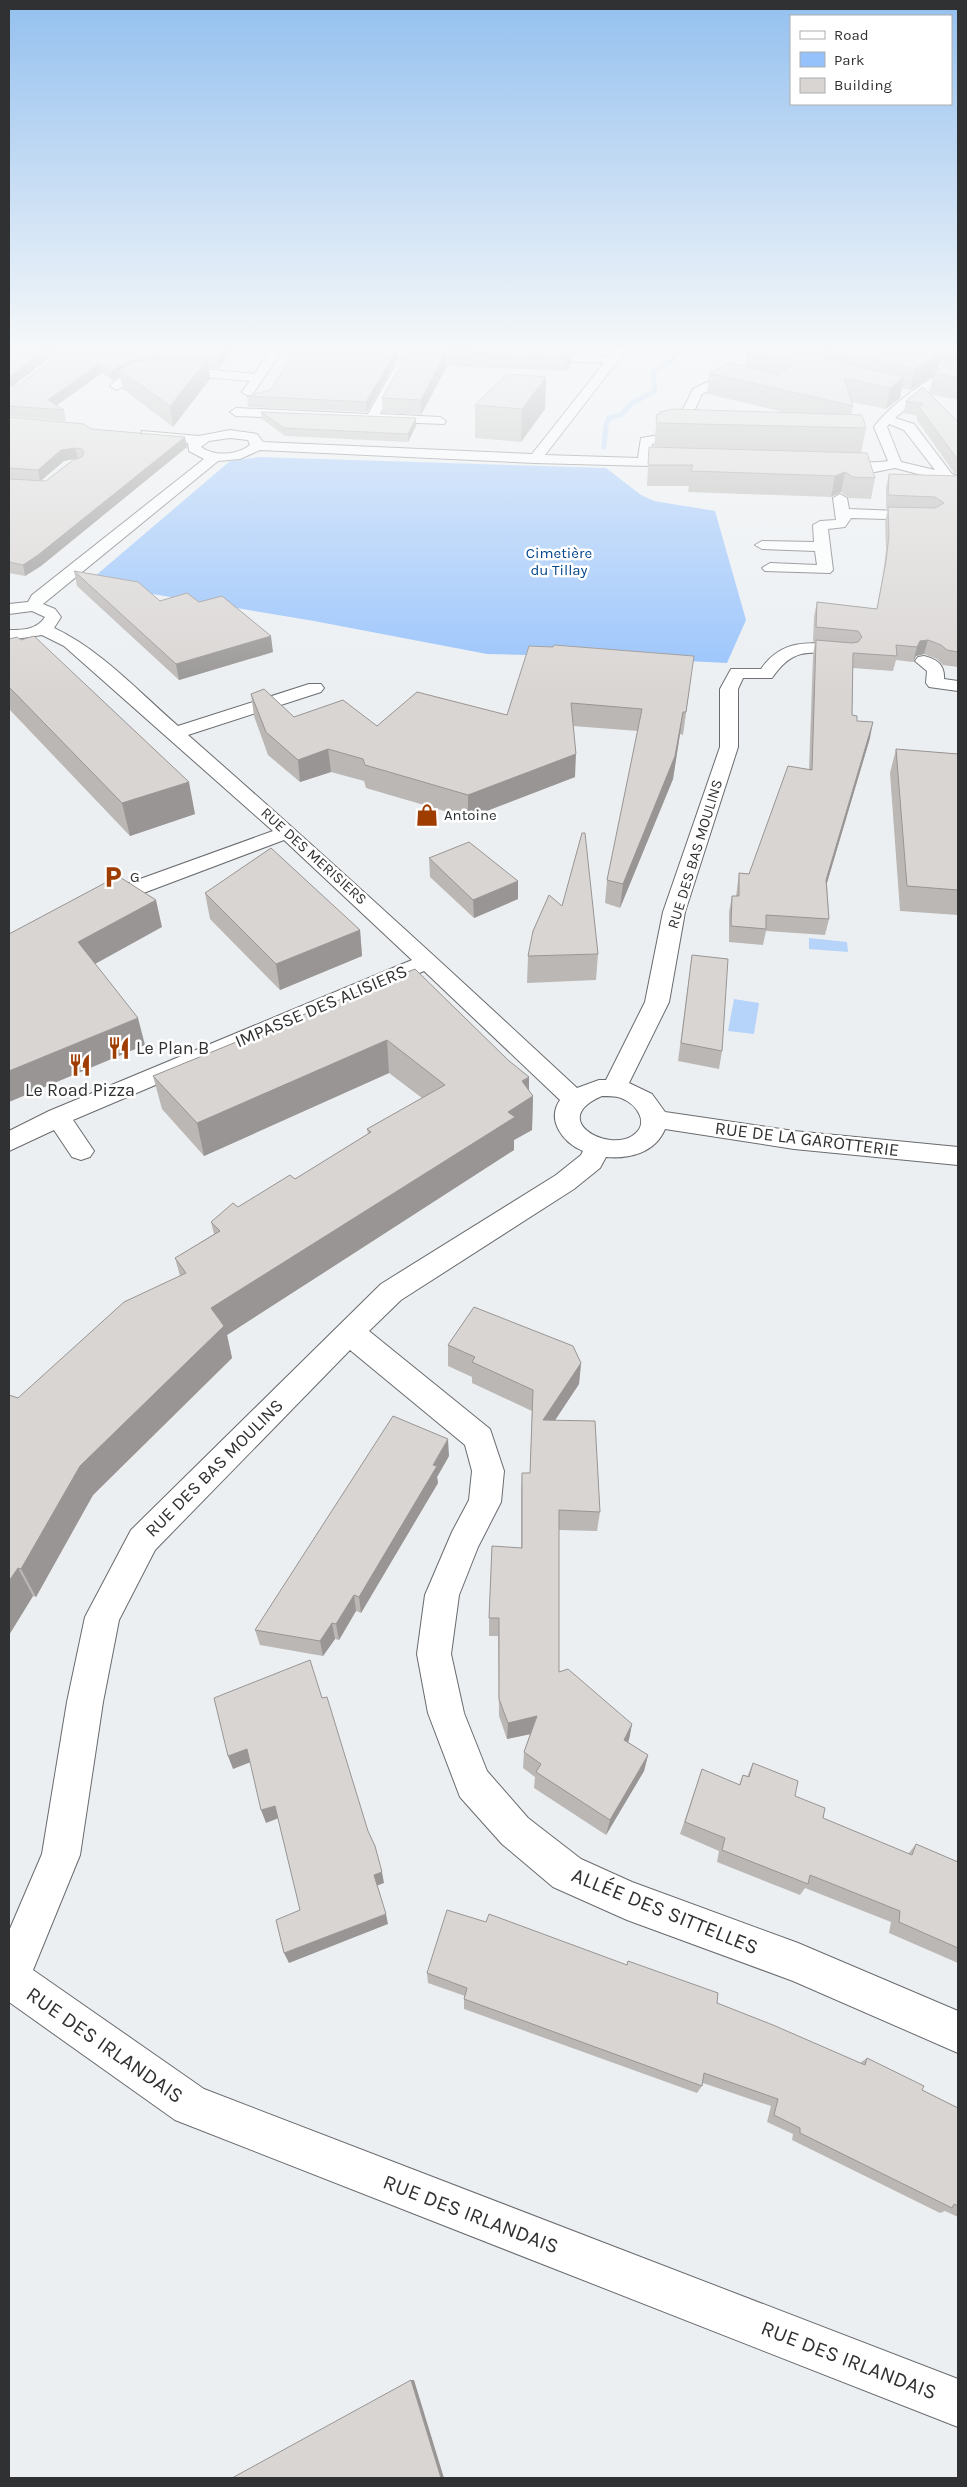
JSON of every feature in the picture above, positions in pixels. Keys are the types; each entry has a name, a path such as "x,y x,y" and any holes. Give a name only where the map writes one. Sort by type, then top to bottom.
{"street":[{"path":"34,607 38,598 206,464"},
{"path":"895,464 952,478"},
{"path":"823,467 875,468 895,464"},
{"path":"942,464 952,478"},
{"path":"920,484 952,478"},
{"path":"770,568 825,570 820,526 840,524 845,513 840,498"},
{"path":"845,513 932,516"},
{"path":"762,545 822,548"},
{"path":"9,609 34,607 50,612 53,617 50,623 42,629 25,634 9,635"},
{"name":"RUE DES MERISIERS","path":"42,629 70,642 176,733 429,961 574,1098"},
{"name":"RUE DES BAS MOULINS","path":"614,1088 657,1002 674,912 729,747 729,689 737,673 766,674 778,657 790,651 809,648 850,651"},
{"path":"924,660 936,669 935,684 958,686"},
{"path":"176,733 315,688"},
{"path":"80,908 288,832"},
{"name":"IMPASSE DES ALISIERS","path":"9,1142 58,1117 429,961"},
{"path":"614,1088 627,1090 642,1099 653,1111 655,1119 654,1129 648,1138 625,1149 597,1148 573,1135 567,1126 565,1116 574,1098 586,1092 614,1088"},
{"path":"58,1117 81,1151"},
{"name":"RUE DE LA GAROTTERIE","path":"655,1119 794,1140 958,1156"},
{"name":"RUE DES BAS MOULINS","path":"9,1978 61,1855 87,1692 102,1617 143,1540 391,1292 565,1182 592,1161 597,1148"},
{"name":"ALLÉE DES SITTELLES","path":"349,1332 479,1438 488,1471 485,1502 464,1542 442,1595 434,1654 446,1713 473,1784 515,1831 567,1873 627,1900 798,1963 958,2032"},
{"name":"RUE DES IRLANDAIS","path":"9,1978 190,2105 958,2403"}],"green space":[{"name":"Cimetière du Tillay","path":"226,464 482,464 606,468 641,495 654,501 715,511 746,620 727,663 487,654 314,621 87,583"}],"shaded area":[{"path":"809,938 847,942 848,952 809,949"},
{"path":"734,999 759,1003 754,1034 728,1031"}],"building":[{"path":"9,464 45,464 38,470 9,468"},
{"path":"68,464 151,464 38,555 23,565 9,562 9,479 46,481"},
{"path":"871,464 875,478 853,477 845,472 835,476 691,471 693,465 648,465"},
{"path":"889,474 958,476 958,652 947,650 941,645 928,640 920,641 917,647 896,645 897,656 853,653 852,715 857,716 857,721 873,722 826,880 829,919 766,915 766,929 731,926 732,896 739,896 739,873 749,874 788,766 812,770 816,640 852,643 858,642 862,637 858,631 816,627 817,602 877,609 889,536 888,507 935,508 944,503 935,497 888,495"},
{"path":"74,571 138,582 160,601 187,593 199,602 222,596 271,636 176,664"},
{"path":"34,636 189,782 122,803 9,687 9,639 17,637 21,640"},
{"path":"554,645 694,656 686,712 683,712 675,756 623,884 607,880 642,709 571,703 576,754 468,795 365,765 363,759 328,749 298,760 266,732 251,694 264,689 294,717 343,700 377,726 417,692 507,715 529,646 553,647"},
{"path":"896,749 958,754 958,890 907,886"},
{"path":"582,833 585,833 598,954 528,956 533,931 549,895 562,906"},
{"path":"469,842 518,881 473,900 429,858"},
{"path":"271,848 360,930 276,964 205,893"},
{"path":"118,876 156,900 78,942 138,1018 9,1071 9,934"},
{"path":"692,955 728,959 722,1051 681,1043"},
{"path":"415,969 508,1060 529,1077 522,1081 533,1096 508,1112 515,1117 211,1308 224,1326 80,1466 21,1569 18,1568 9,1581 9,1395 18,1398 124,1302 186,1273 175,1258 220,1231 211,1222 233,1203 238,1207 290,1175 295,1179 371,1132 367,1129 445,1085 387,1040 197,1123 153,1076"},
{"path":"474,1307 573,1346 581,1363 543,1420 595,1421 600,1512 559,1510 559,1672 568,1669 632,1724 624,1740 648,1755 610,1820 536,1772 541,1764 524,1752 537,1716 508,1723 499,1699 499,1618 489,1618 492,1546 522,1548 522,1473 530,1473 533,1390 472,1362 475,1357 448,1345"},
{"path":"393,1416 448,1439 433,1465 437,1466 359,1597 354,1595 336,1624 332,1623 320,1641 255,1630"},
{"path":"310,1660 322,1698 327,1697 368,1831 375,1846 382,1872 374,1875 386,1914 284,1953 276,1920 300,1910 275,1806 261,1810 247,1749 228,1756 214,1698"},
{"path":"753,1763 798,1781 795,1796 825,1808 823,1818 912,1855 916,1844 958,1862 958,1948 899,1922 900,1911 810,1875 808,1884 722,1850 725,1838 685,1822 702,1769 740,1785 743,1775 749,1777"},
{"path":"447,1910 486,1922 489,1914 627,1965 628,1961 718,1993 717,2003 865,2065 867,2058 924,2086 922,2090 958,2108 958,2206 954,2204 952,2208 800,2133 800,2128 774,2115 778,2099 704,2073 702,2086 464,1999 467,1988 427,1973"},
{"path":"411,2380 441,2478 232,2478"}],"place":[{"name":"Antoine","path":"427,815"},
{"name":"G","path":"113,877"},
{"name":"Le Plan B","path":"119,1048"},
{"name":"Le Road Pizza","path":"80,1065"}]}
